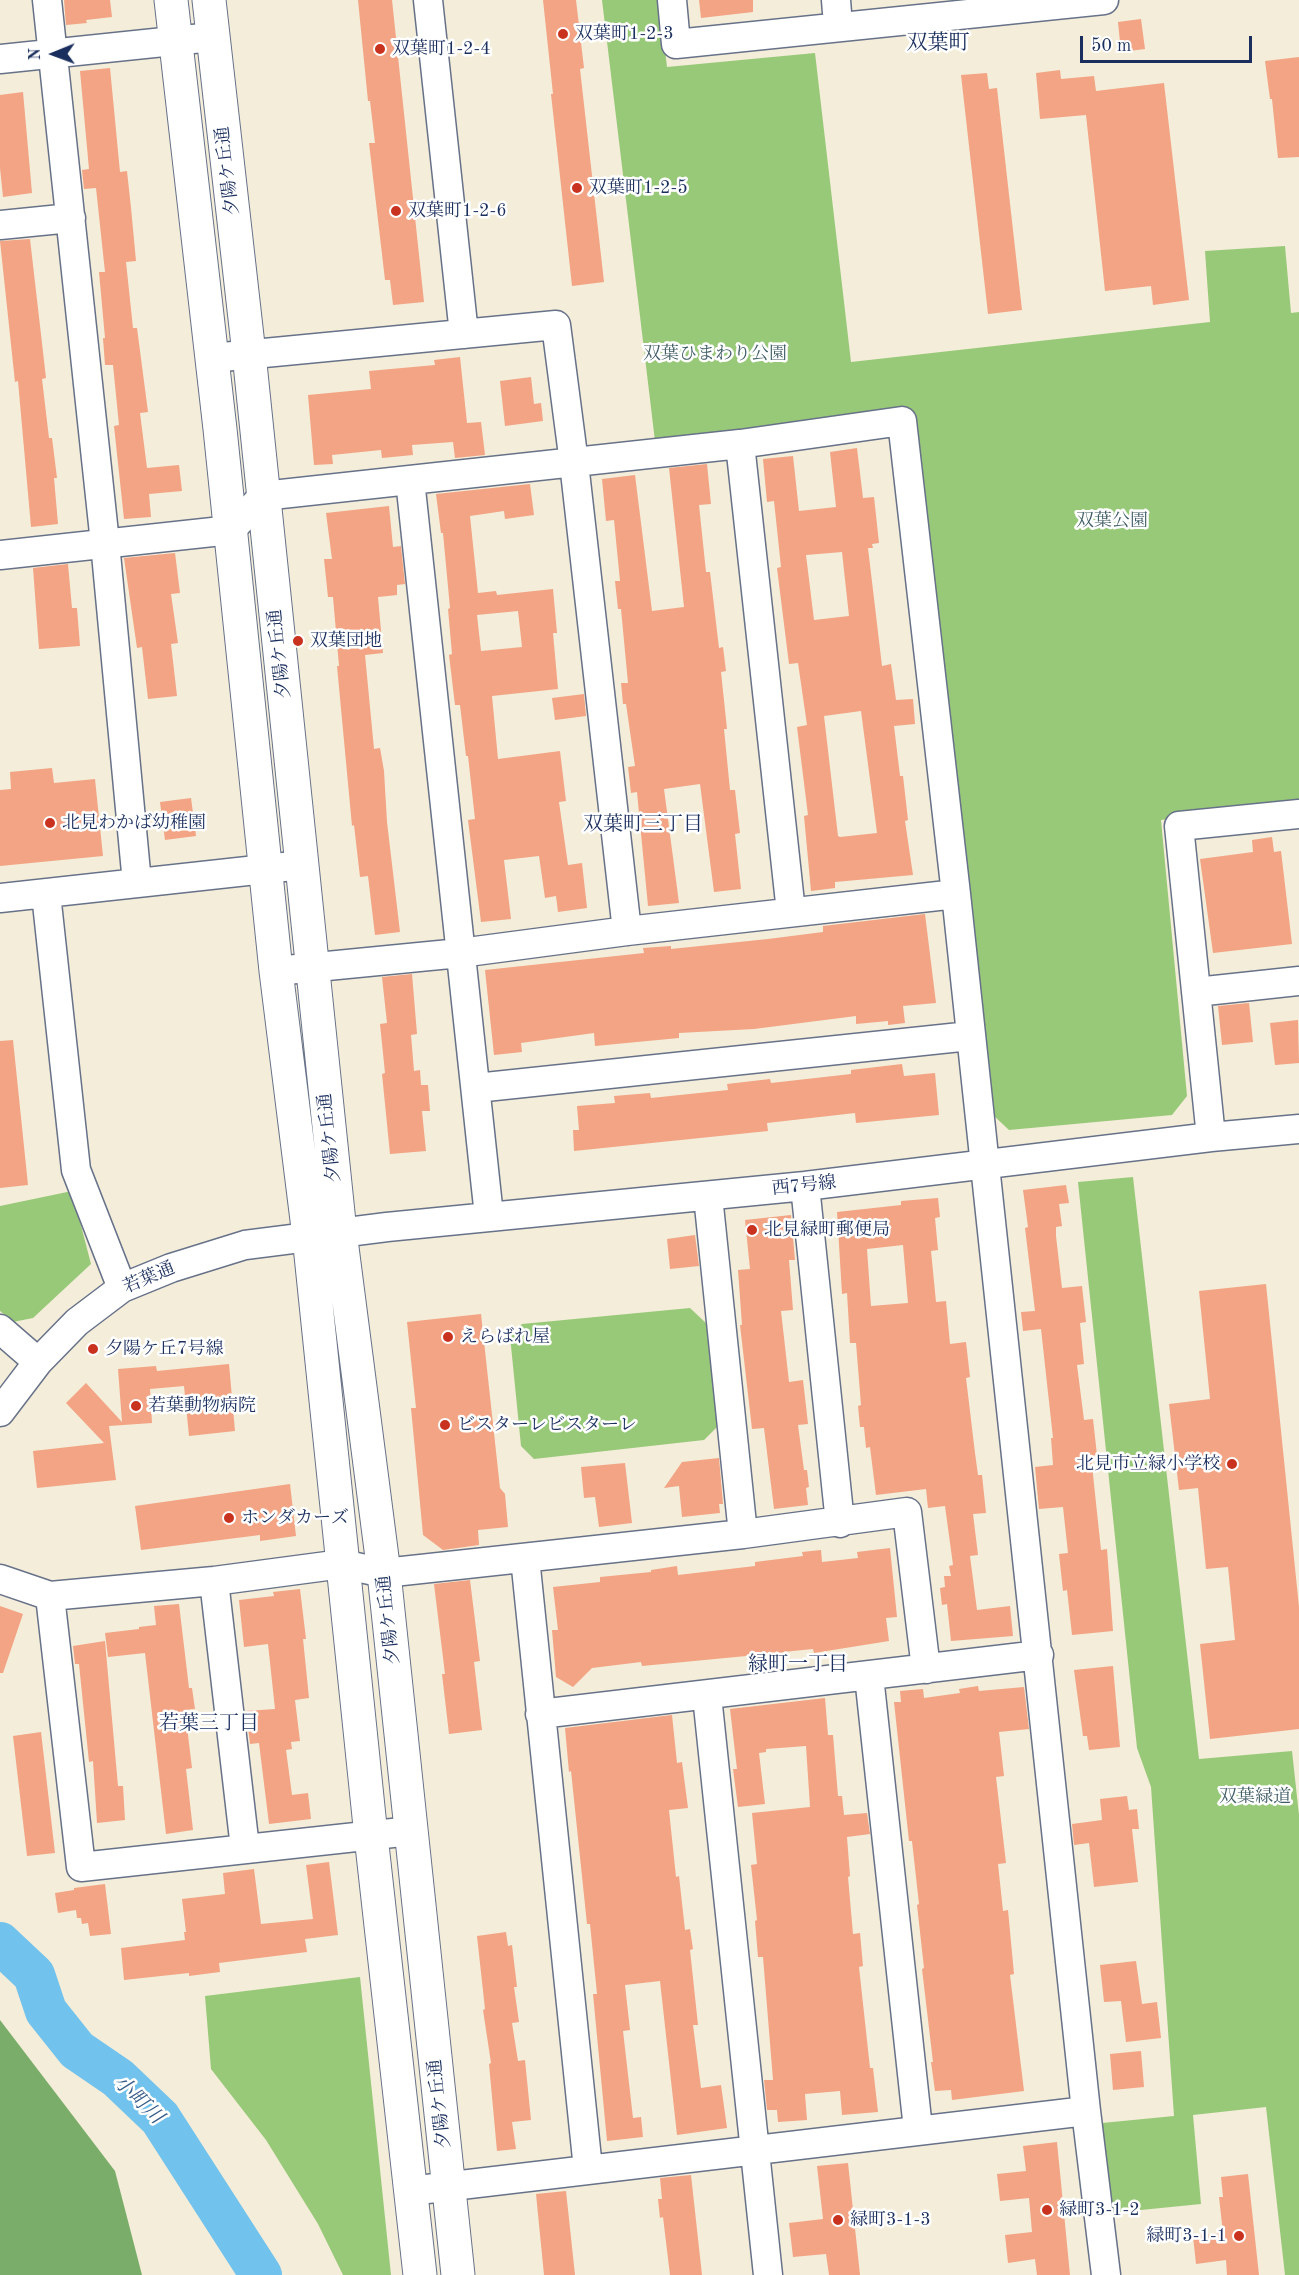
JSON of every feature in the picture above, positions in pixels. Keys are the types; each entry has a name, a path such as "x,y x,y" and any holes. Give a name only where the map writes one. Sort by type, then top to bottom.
{"main road":[{"name":"夕陽ケ丘通","path":"171,0 231,530 276,971 325,1234 384,1574 458,2275"},
{"name":"夕陽ケ丘通","path":"209,0 249,354 312,967 342,1564 420,2275"}],"street":[{"path":"47,0 105,543 137,883"},
{"path":"428,0 464,334"},
{"path":"672,0 676,44 837,13 1104,0"},
{"path":"0,59 212,37"},
{"path":"0,225 71,218"},
{"path":"212,358 556,325 574,463 627,931"},
{"path":"0,555 231,530 264,496 740,444 902,422 956,894 1086,2110 1106,2275"},
{"path":"740,444 790,912"},
{"path":"410,480 489,1216"},
{"path":"1211,1137 1179,826 1299,814"},
{"path":"0,898 302,865"},
{"path":"46,894 76,1170 122,1288"},
{"path":"276,971 460,953 627,931 956,894"},
{"path":"1196,992 1299,981"},
{"path":"476,1088 970,1036"},
{"name":"西7号線","path":"325,1234 805,1186 1211,1137 1299,1129"},
{"path":"805,1186 840,1523"},
{"path":"708,1196 743,1534"},
{"name":"若葉通","path":"0,1412 38,1362 77,1322 122,1288 171,1268 245,1245 325,1234"},
{"path":"0,1329 38,1362"},
{"path":"0,1579 50,1596 214,1581 342,1564 384,1574 840,1523 908,1512 926,1669"},
{"path":"525,1558 588,2169"},
{"path":"214,1581 245,1848"},
{"path":"50,1596 81,1867 411,1831"},
{"path":"540,1714 1039,1655"},
{"path":"869,1676 918,2129"},
{"path":"706,1696 768,2275"},
{"path":"410,2191 1086,2110"}],"green space":[{"name":"双葉公園","path":"602,0 659,0 667,67 815,53 851,362 1210,322 1205,251 1285,246 1291,313 1299,312 1299,804 1161,820 1187,1096 1172,1115 1009,1130 993,1115 912,409 655,441"},
{"name":"双葉緑道","path":"1133,1177 1199,1759 1292,1751 1299,1815 1299,2275 1285,2275 1266,2107 1193,2115 1201,2204 1111,2213 1102,2123 1174,2116 1151,1787 1137,1748 1078,1182"},
{"path":"72,1191 91,1264 33,1318 13,1322 0,1311 0,1206"},
{"path":"690,1308 707,1324 718,1426 704,1440 534,1459 521,1446 510,1336 522,1324"},
{"path":"360,1977 391,2275 343,2275 318,2224 266,2140 211,2069 205,1996"},
{"path":"0,2020 115,2171 142,2275 0,2275"}],"building":[{"path":"64,0 110,0 112,17 66,25"},
{"path":"358,0 392,0 424,302 393,305 390,280 385,280 369,143 375,143 370,101 368,101"},
{"name":"双葉町1-2-5","path":"543,0 576,0 584,68 580,69 604,282 572,286"},
{"path":"699,0 753,0 753,12 701,18"},
{"path":"1141,19 1145,49 1121,52 1118,22"},
{"path":"1299,57 1299,157 1278,158 1272,99 1270,99 1265,61"},
{"path":"110,68 120,172 127,171 136,261 126,262 133,328 137,328 148,412 140,413 147,468 179,465 182,491 149,494 151,517 124,519 114,426 119,425 113,365 105,365 99,272 105,272 96,188 84,189 82,170 89,169 80,71"},
{"path":"1060,70 1061,79 1094,76 1096,91 1164,83 1189,300 1153,305 1151,286 1105,291 1086,115 1040,119 1036,73"},
{"path":"987,73 989,89 997,88 1022,310 988,314 961,75"},
{"path":"23,92 32,193 3,197 0,168 0,95"},
{"path":"30,239 46,378 42,379 49,438 52,438 57,478 54,478 58,524 31,527 18,381 15,382 0,241"},
{"path":"460,357 467,423 481,422 485,455 455,458 453,442 412,445 413,455 382,458 381,450 332,455 333,464 314,465 308,395 371,389 369,371 435,365 434,360"},
{"path":"531,377 534,404 541,403 543,421 505,426 500,381"},
{"path":"857,448 863,498 874,497 879,543 872,544 873,548 868,548 882,666 891,664 896,700 913,699 915,724 894,726 900,776 903,776 908,820 905,821 913,875 835,882 835,888 811,891 804,816 808,815 797,727 807,725 798,663 789,664 777,568 781,567 774,501 767,502 763,459 793,456 799,511 836,507 830,452","holes":["842,552 849,616 814,620 806,555","861,711 877,833 840,837 838,836 824,716"]},
{"path":"707,464 711,504 699,505 706,572 710,572 719,648 723,647 726,671 721,672 727,729 724,729 730,790 735,790 740,833 735,834 741,889 714,892 700,784 664,789 679,903 648,906 637,792 631,793 628,767 635,766 621,683 628,683 621,609 618,609 615,581 620,581 614,520 606,521 602,479 635,475 652,611 684,607 669,468"},
{"path":"530,484 534,515 505,519 504,511 470,516 478,593 496,591 497,595 553,589 557,633 553,633 558,689 492,696 498,759 560,751 566,801 559,802 568,865 582,863 587,908 558,912 556,896 545,898 539,856 504,860 511,919 481,922 468,820 475,819 460,705 455,705 449,655 452,654 448,609 450,608 443,533 441,533 436,494","holes":["518,611 522,647 481,651 477,615"]},
{"path":"389,506 393,547 401,546 405,584 397,585 397,595 378,597 383,653 365,655 374,749 380,748 384,771 387,822 400,932 375,935 368,876 360,877 354,825 352,826 333,597 328,597 324,559 332,559 326,513"},
{"path":"175,553 180,593 171,594 178,643 171,644 177,696 148,699 142,647 137,648 124,558"},
{"path":"68,564 72,608 77,608 80,646 39,649 33,568"},
{"path":"584,694 586,716 555,720 552,698"},
{"name":"北見わかば幼稚園","path":"52,768 54,783 95,779 103,856 0,866 0,790 11,789 10,772"},
{"path":"191,798 196,836 165,840 160,802"},
{"path":"1272,837 1274,852 1281,851 1292,944 1213,953 1200,859 1253,852 1252,840"},
{"path":"925,914 936,1003 903,1006 905,1023 888,1025 888,1021 856,1024 856,1016 754,1029 679,1033 679,1038 595,1046 594,1033 521,1043 522,1052 494,1055 485,970 644,953 643,948 671,946 671,949 823,932 823,926"},
{"path":"412,974 417,1034 411,1035 414,1071 420,1070 421,1085 428,1085 430,1111 422,1111 426,1151 390,1154 382,1074 385,1073 380,1024 387,1023 382,977"},
{"path":"1249,1003 1253,1042 1222,1045 1218,1006"},
{"path":"1298,1020 1299,1063 1275,1065 1270,1023"},
{"path":"13,1040 28,1185 0,1188 0,1041"},
{"path":"902,1064 904,1076 935,1073 939,1115 856,1123 855,1113 767,1123 768,1131 574,1151 573,1130 579,1130 577,1106 615,1103 614,1096 650,1093 651,1098 728,1090 727,1084 770,1079 771,1083 851,1074 851,1070"},
{"path":"1066,1185 1069,1203 1059,1204 1062,1226 1056,1227 1056,1236 1062,1288 1082,1286 1086,1322 1080,1323 1084,1364 1077,1365 1084,1420 1093,1419 1097,1455 1091,1456 1101,1550 1107,1549 1113,1631 1072,1635 1067,1590 1063,1591 1059,1554 1068,1553 1063,1507 1039,1509 1035,1467 1053,1465 1051,1438 1053,1438 1041,1329 1023,1331 1021,1312 1035,1311 1023,1190"},
{"path":"938,1198 940,1217 935,1218 938,1250 931,1251 936,1302 946,1301 950,1344 966,1342 970,1377 966,1378 978,1475 982,1475 986,1513 973,1514 978,1555 970,1556 977,1610 1010,1606 1013,1636 951,1641 947,1604 942,1605 940,1588 945,1587 944,1576 951,1576 949,1566 953,1565 945,1506 928,1508 926,1489 876,1495 870,1447 866,1448 864,1427 860,1427 858,1406 861,1405 856,1343 850,1343 847,1293 842,1294 837,1212 901,1205 901,1201","holes":["903,1245 908,1303 871,1306 867,1249"]},
{"path":"791,1215 795,1260 789,1260 793,1310 781,1311 789,1382 803,1380 808,1424 798,1425 804,1470 807,1470 808,1505 774,1509 764,1428 752,1429 740,1325 742,1325 738,1270 750,1269 745,1220"},
{"path":"695,1235 699,1266 670,1269 667,1239"},
{"path":"1266,1284 1299,1607 1299,1729 1210,1739 1200,1644 1235,1640 1228,1567 1206,1569 1198,1488 1179,1490 1169,1404 1210,1399 1199,1291"},
{"path":"481,1314 500,1488 505,1494 508,1527 478,1530 479,1545 443,1550 423,1535 411,1408 416,1408 407,1322"},
{"path":"229,1364 235,1431 189,1436 184,1386 150,1389 152,1423 109,1426 116,1480 37,1488 33,1451 104,1443 66,1403 86,1383 122,1422 118,1369 156,1366 157,1371"},
{"path":"719,1458 723,1504 719,1504 720,1513 682,1517 679,1486 664,1488 682,1462"},
{"path":"625,1463 632,1523 599,1527 595,1497 584,1498 581,1467"},
{"name":"ホンダカーズ","path":"290,1484 296,1536 260,1541 260,1535 141,1550 135,1506"},
{"path":"890,1548 897,1617 886,1618 889,1641 814,1653 813,1649 783,1652 777,1661 767,1654 642,1666 641,1662 592,1668 573,1687 556,1677 552,1630 558,1630 553,1587 600,1582 600,1577 651,1572 651,1570 677,1566 678,1575 755,1566 755,1562 803,1556 802,1552 821,1550 822,1562 858,1558 857,1552"},
{"path":"470,1580 480,1661 474,1662 482,1730 449,1734 442,1674 445,1674 434,1584"},
{"path":"300,1589 306,1639 303,1639 309,1698 295,1700 300,1741 291,1742 292,1749 286,1750 292,1795 308,1793 311,1819 269,1824 259,1743 250,1744 246,1711 275,1709 268,1644 244,1647 239,1600 274,1596 273,1592"},
{"path":"179,1604 189,1688 192,1688 195,1709 185,1710 192,1768 186,1769 193,1830 166,1834 145,1653 108,1657 105,1633 156,1625 154,1606"},
{"path":"0,1606 23,1614 3,1673 0,1673"},
{"path":"105,1641 118,1786 123,1786 125,1820 97,1823 93,1761 89,1762 79,1664 75,1664 73,1646"},
{"path":"1113,1666 1120,1747 1089,1750 1087,1736 1083,1736 1074,1670"},
{"path":"978,1686 979,1691 1024,1687 1029,1729 999,1732 1004,1776 996,1777 1006,1863 998,1864 1003,1911 1008,1910 1014,1974 1010,1975 1024,2091 952,2100 951,2090 935,2091 922,1969 924,1968 917,1905 919,1904 912,1841 909,1841 894,1702 901,1702 900,1691 923,1689 924,1698 960,1693 959,1689"},
{"path":"825,1698 828,1735 833,1735 838,1796 842,1796 844,1815 867,1813 870,1834 847,1837 850,1876 848,1877 853,1934 860,1933 863,1966 859,1967 870,2068 873,2068 878,2112 842,2115 840,2091 805,2094 807,2120 778,2122 777,2110 767,2110 764,2080 773,2080 763,1957 758,1957 755,1921 757,1920 751,1865 757,1864 752,1813 810,1807 806,1746 766,1749 766,1752 759,1753 765,1804 738,1807 733,1769 737,1769 730,1709"},
{"path":"672,1715 677,1763 682,1762 688,1808 669,1810 676,1877 679,1876 685,1930 690,1929 693,1949 690,1950 698,2025 693,2025 701,2088 721,2085 727,2128 677,2135 660,1981 625,1985 630,2030 623,2031 633,2118 641,2117 643,2137 607,2141 593,1994 597,1994 590,1924 587,1924 565,1728"},
{"path":"41,1732 55,1853 27,1856 13,1736"},
{"path":"1127,1796 1129,1810 1137,1809 1139,1829 1132,1829 1138,1882 1094,1887 1089,1843 1074,1845 1072,1824 1102,1820 1100,1799"},
{"path":"329,1862 338,1935 305,1939 307,1952 219,1963 220,1972 124,1980 121,1948 185,1940 182,1899 225,1894 223,1873 254,1869 261,1924 313,1919 306,1865"},
{"path":"105,1884 111,1934 90,1936 88,1923 82,1924 81,1918 77,1918 76,1910 58,1913 55,1893"},
{"path":"506,1932 508,1946 512,1945 517,1987 514,1987 519,2022 512,2023 518,2061 525,2060 531,2120 512,2122 516,2149 497,2151 489,2064 491,2063 483,2010 485,2009 477,1936"},
{"path":"1136,1961 1142,2004 1157,2002 1161,2038 1126,2042 1121,2001 1104,2002 1100,1965"},
{"path":"1141,2051 1144,2087 1113,2090 1110,2054"},
{"name":"緑町3-1-2","path":"1057,2142 1070,2275 1037,2275 1035,2259 1008,2263 1005,2235 1032,2232 1029,2198 1000,2201 997,2174 1026,2171 1023,2146"},
{"name":"緑町3-1-3","path":"848,2163 860,2275 829,2275 826,2254 793,2257 789,2223 823,2219 817,2166"},
{"name":"緑町3-1-1","path":"1248,2174 1259,2275 1227,2275 1226,2260 1196,2264 1193,2236 1223,2233 1219,2197 1223,2197 1221,2177"},
{"path":"691,2175 702,2275 670,2275 663,2217 660,2218 658,2199 662,2199 660,2178"},
{"path":"566,2191 575,2275 544,2275 536,2194"}],"waterway":[{"name":"小町川","path":"0,1943 34,1975 46,2011 77,2050 118,2078 160,2118 261,2275"}],"place":[{"name":"双葉町1-2-3","path":"563,34"},
{"name":"双葉町1-2-4","path":"380,49"},
{"name":"双葉町1-2-5","path":"577,188"},
{"name":"双葉町1-2-6","path":"396,211"},
{"name":"双葉団地","path":"298,641"},
{"name":"北見わかば幼稚園","path":"50,823"},
{"name":"北見緑町郵便局","path":"752,1230"},
{"name":"えらばれ屋","path":"448,1337"},
{"name":"夕陽ケ丘7号線","path":"93,1349"},
{"name":"若葉動物病院","path":"136,1406"},
{"name":"ビスターレビスターレ","path":"445,1425"},
{"name":"北見市立緑小学校","path":"1232,1464"},
{"name":"ホンダカーズ","path":"229,1518"},
{"name":"緑町3-1-2","path":"1047,2210"},
{"name":"緑町3-1-3","path":"838,2220"},
{"name":"緑町3-1-1","path":"1239,2236"}],"district":[{"name":"双葉町","path":"938,43"},
{"name":"双葉町三丁目","path":"643,825"},
{"name":"緑町一丁目","path":"798,1665"},
{"name":"若葉三丁目","path":"209,1724"}],"park label":[{"name":"双葉ひまわり公園","path":"715,354"}]}
